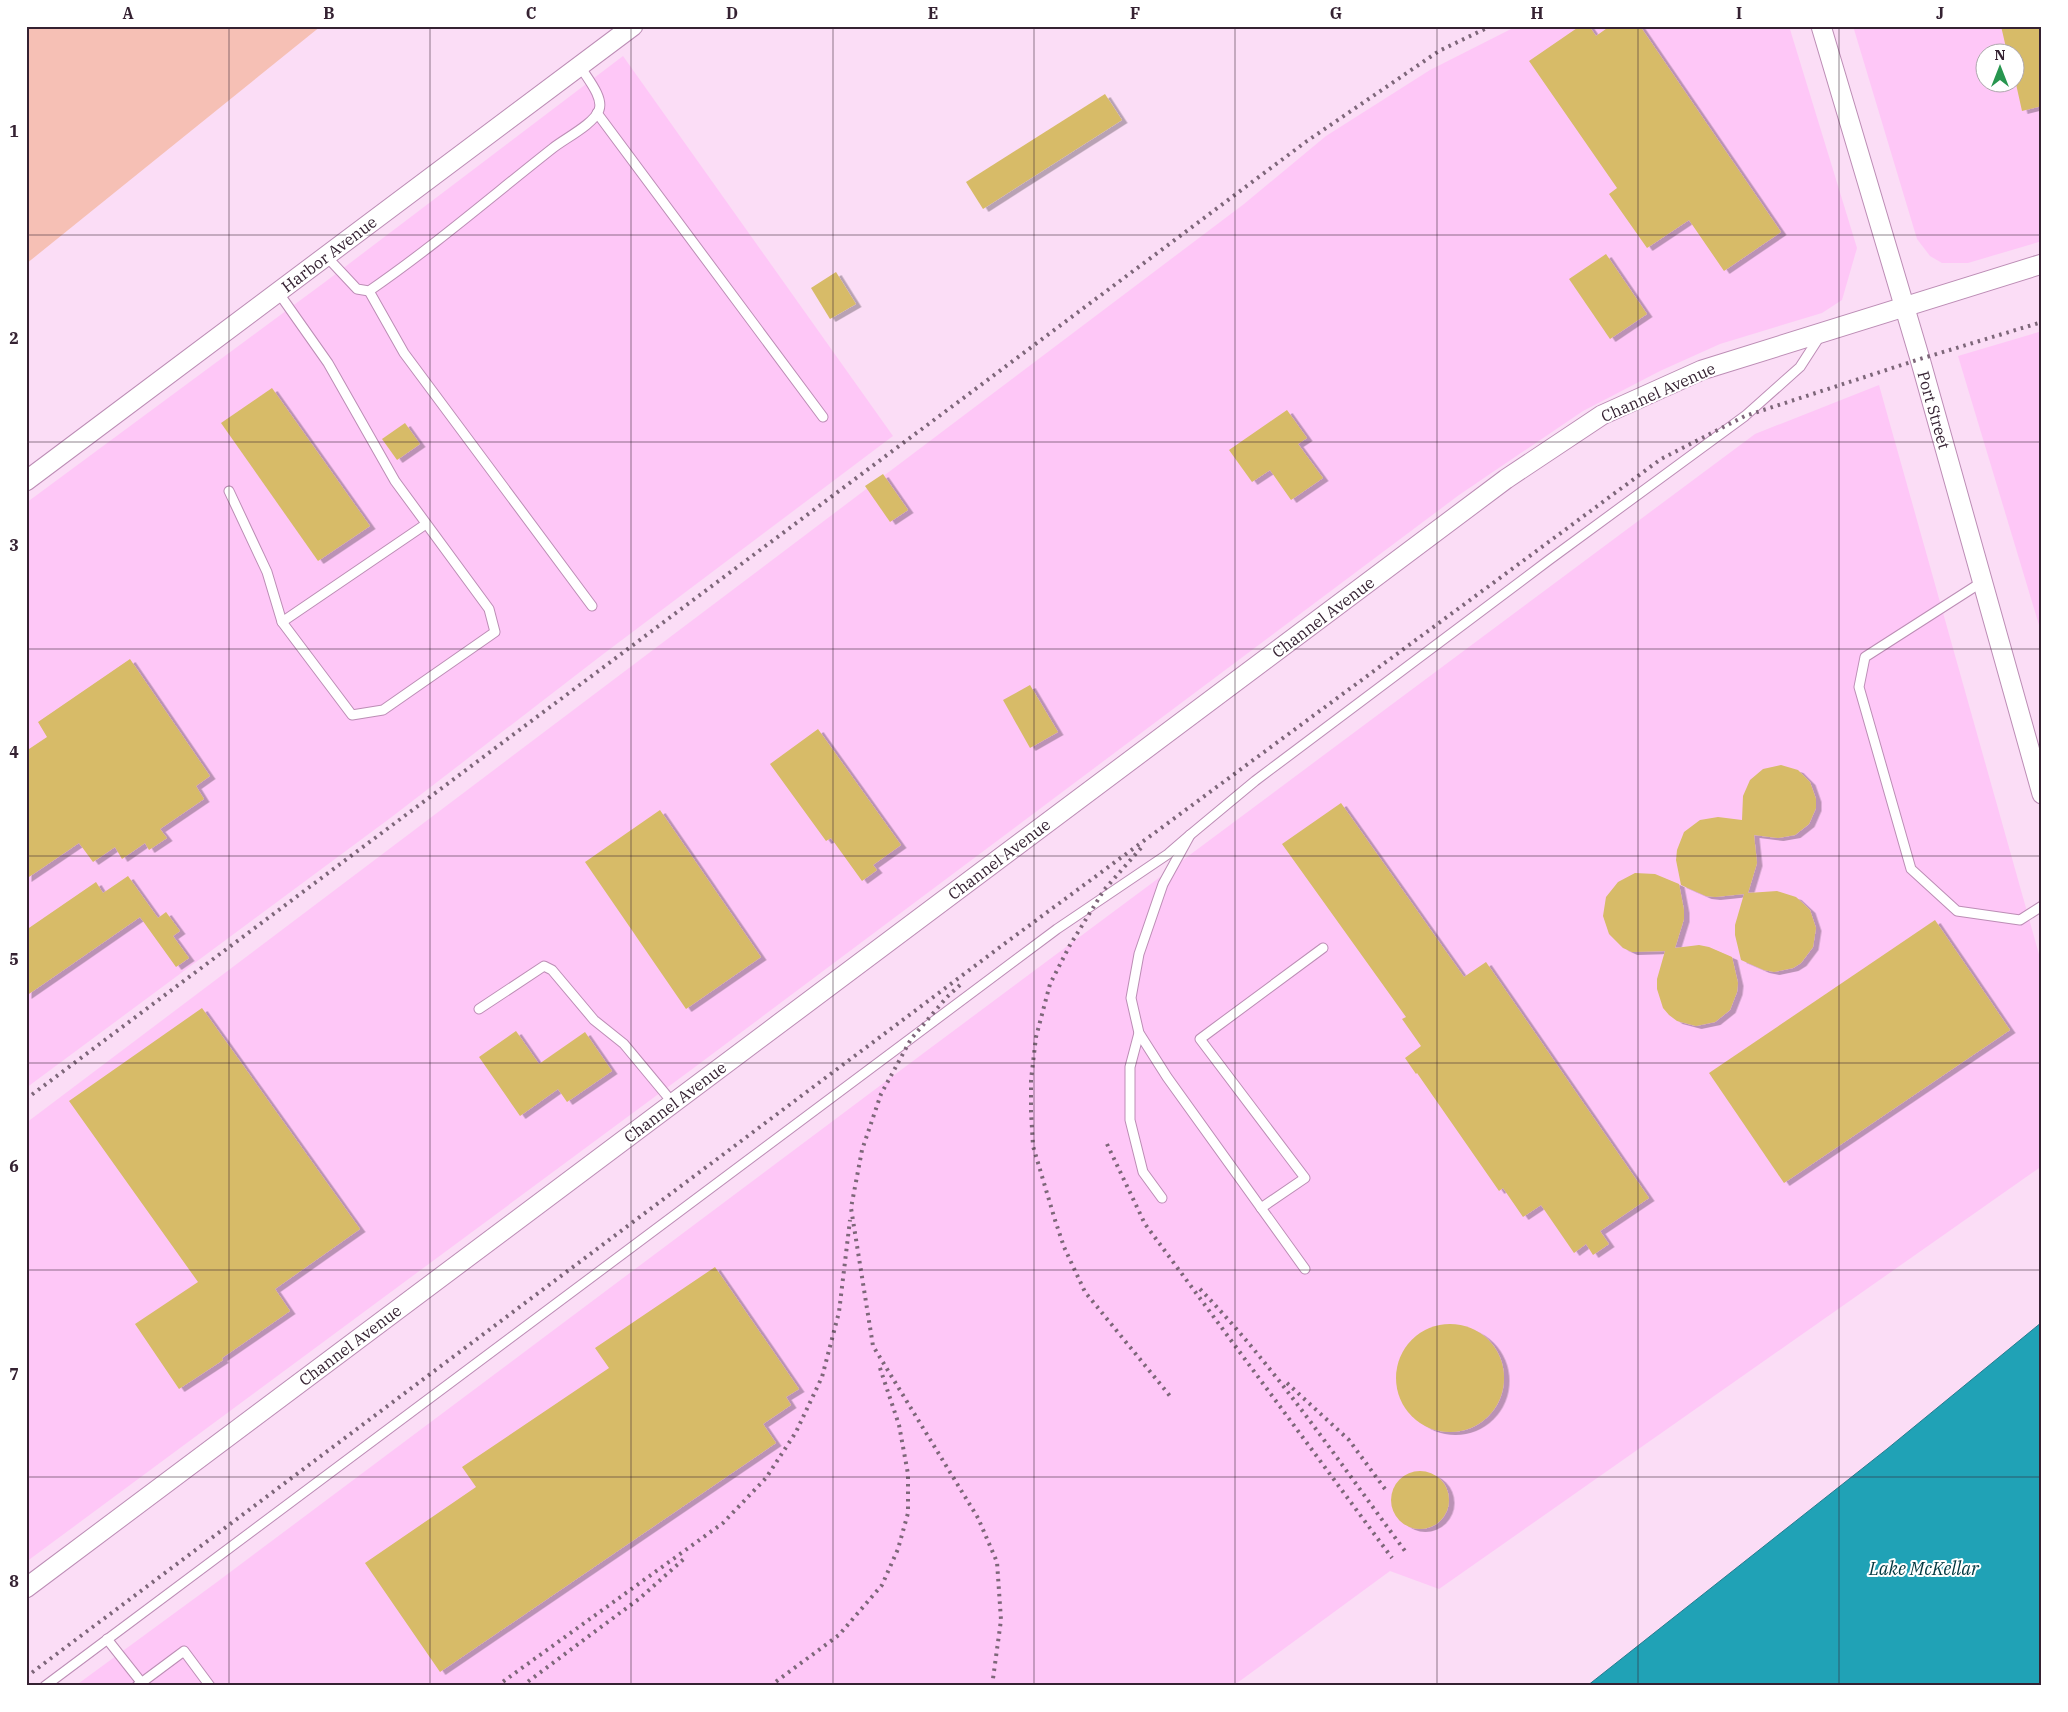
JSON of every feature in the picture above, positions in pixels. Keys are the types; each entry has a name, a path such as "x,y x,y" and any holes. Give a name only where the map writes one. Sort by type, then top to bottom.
{"street":[{"name":"Harbor Avenue","path":"26,481 633,26"},
{"name":"Port Street","path":"1821,26 1920,359 2042,794"},
{"name":"Channel Avenue","path":"26,1588 1506,479 1610,412 1702,370 2042,264"}],"lane":[{"path":"326,256 357,289 369,290 415,259 556,146 588,123 597,113 600,108 598,97 580,66"},
{"path":"597,113 823,417"},
{"path":"369,290 404,353 592,606"},
{"path":"229,491 267,572 282,622 352,714 383,710 495,632 489,609 395,480 328,363 278,292"},
{"path":"45,1686 1057,929 1168,854 1255,781 1549,560 1745,416 1800,367 1823,331"},
{"path":"282,622 426,524"},
{"path":"1982,582 1865,658 1859,687 1911,869 1957,911 2020,920 2042,906"},
{"path":"1190,835 1163,884 1139,954 1131,998 1139,1033 1167,1077 1305,1269"},
{"path":"1261,1208 1305,1178 1200,1039 1323,948"},
{"path":"479,1009 544,966 552,970 594,1020 624,1044 673,1104"},
{"path":"1139,1033 1130,1068 1130,1120 1143,1172 1162,1198"},
{"path":"107,1639 139,1684 184,1652 210,1686"}],"shaded area":[{"path":"26,26 321,26 26,264"},
{"path":"1517,26 1789,26 1857,248 1842,300 1822,313 1720,344 1660,371 1583,411 1459,495 695,1067 26,1562 26,1123 1244,204 1326,136 1430,70"},
{"path":"1853,26 2042,26 2042,241 1968,263 1942,263 1930,256 1917,239"},
{"path":"623,56 893,436 602,655 393,816 26,1088 26,503 325,282"},
{"path":"2042,331 2042,635 1958,356"},
{"path":"1879,385 2042,965 2042,1166 1439,1589 1390,1571 1233,1686 75,1686 1755,434"}],"water":[{"name":"Lake McKellar","path":"2042,1322 2042,1686 1587,1686 1887,1449"}],"building":[{"path":"1580,26 1589,26 1596,36 1610,26 1640,26 1781,232 1724,271 1689,220 1647,248 1609,194 1617,188 1529,61"},
{"path":"2001,26 2042,26 2042,106 2022,111 2018,92 2026,92 2026,42 2005,42"},
{"path":"1105,94 1122,120 983,209 966,182"},
{"path":"1606,254 1647,314 1610,339 1569,279"},
{"path":"836,272 856,304 830,319 811,288"},
{"path":"272,388 370,526 318,561 221,423"},
{"path":"1287,410 1307,438 1298,444 1323,478 1291,500 1270,470 1252,482 1229,450"},
{"path":"405,423 420,444 397,460 382,439"},
{"path":"883,474 908,510 890,522 865,486"},
{"path":"130,659 210,776 196,786 204,799 160,829 167,838 149,850 145,843 122,859 115,847 93,862 79,843 26,879 26,751 47,737 38,722"},
{"path":"1030,685 1058,732 1030,748 1003,700"},
{"path":"818,729 901,845 873,865 877,870 862,881 831,838 826,841 770,764"},
{"path":"1781,765 1798,770 1810,782 1816,799 1816,808 1809,824 1795,835 1778,838 1754,835 1757,863 1748,893 1777,891 1796,897 1810,910 1816,928 1813,947 1801,963 1793,968 1774,972 1764,970 1741,960 1735,935 1735,925 1744,894 1706,896 1681,885 1676,860 1677,850 1684,832 1700,820 1718,817 1742,820 1743,796 1750,780 1763,769"},
{"path":"1341,803 1464,977 1486,962 1649,1198 1600,1231 1609,1244 1593,1255 1586,1244 1574,1253 1541,1205 1523,1217 1503,1188 1499,1191 1405,1058 1421,1046 1402,1019 1406,1017 1282,844"},
{"path":"660,810 761,957 686,1009 585,862"},
{"path":"1635,873 1655,874 1679,884 1684,919 1675,948 1699,945 1709,947 1732,957 1738,983 1737,992 1730,1010 1715,1022 1696,1026 1677,1021 1669,1015 1663,1008 1657,989 1657,979 1665,951 1632,952 1623,948 1609,934 1603,916 1606,897 1618,882"},
{"path":"128,876 158,918 166,912 180,931 173,936 189,958 176,967 140,917 26,996 26,930 96,882 103,893"},
{"path":"1935,920 2010,1030 1784,1183 1709,1073"},
{"path":"202,1008 360,1229 275,1289 290,1311 222,1358 223,1360 179,1389 135,1324 198,1282 69,1101"},
{"path":"516,1031 539,1064 585,1032 612,1071 567,1102 558,1089 520,1116 479,1057"},
{"path":"715,1267 799,1389 786,1397 791,1405 763,1424 776,1443 440,1672 365,1563 476,1487 462,1467 609,1368 595,1348"},
{"path":"1450,1324 1471,1328 1488,1340 1500,1357 1504,1378 1500,1399 1488,1416 1471,1428 1450,1432 1429,1428 1412,1416 1400,1399 1396,1378 1400,1357 1412,1340 1429,1328"},
{"path":"1420,1471 1436,1476 1444,1484 1449,1500 1444,1516 1436,1524 1420,1529 1404,1524 1396,1516 1391,1500 1396,1484 1404,1476"}],"railway":[{"path":"26,1099 1307,141 1439,51 1491,26"},
{"path":"26,1677 1000,947 1661,459 1745,416 1920,359 2042,322"},
{"path":"1141,848 1104,890 1070,945 1050,984 1036,1037 1031,1080 1031,1112 1033,1146 1055,1220 1064,1247 1085,1292 1170,1396"},
{"path":"960,985 947,997 911,1039 881,1094 862,1150 851,1208 873,1346 978,1518 997,1562 1001,1620 992,1686"},
{"path":"1107,1144 1145,1224 1392,1558"},
{"path":"497,1686 723,1523 766,1478 796,1432 822,1377 839,1312 850,1220"},
{"path":"1200,1289 1255,1351 1281,1384 1405,1551"},
{"path":"770,1686 839,1635 882,1585 898,1549 908,1513 908,1474 899,1425 879,1365"},
{"path":"1287,1383 1349,1440 1385,1489"},
{"path":"522,1686 640,1598 685,1558"}]}
